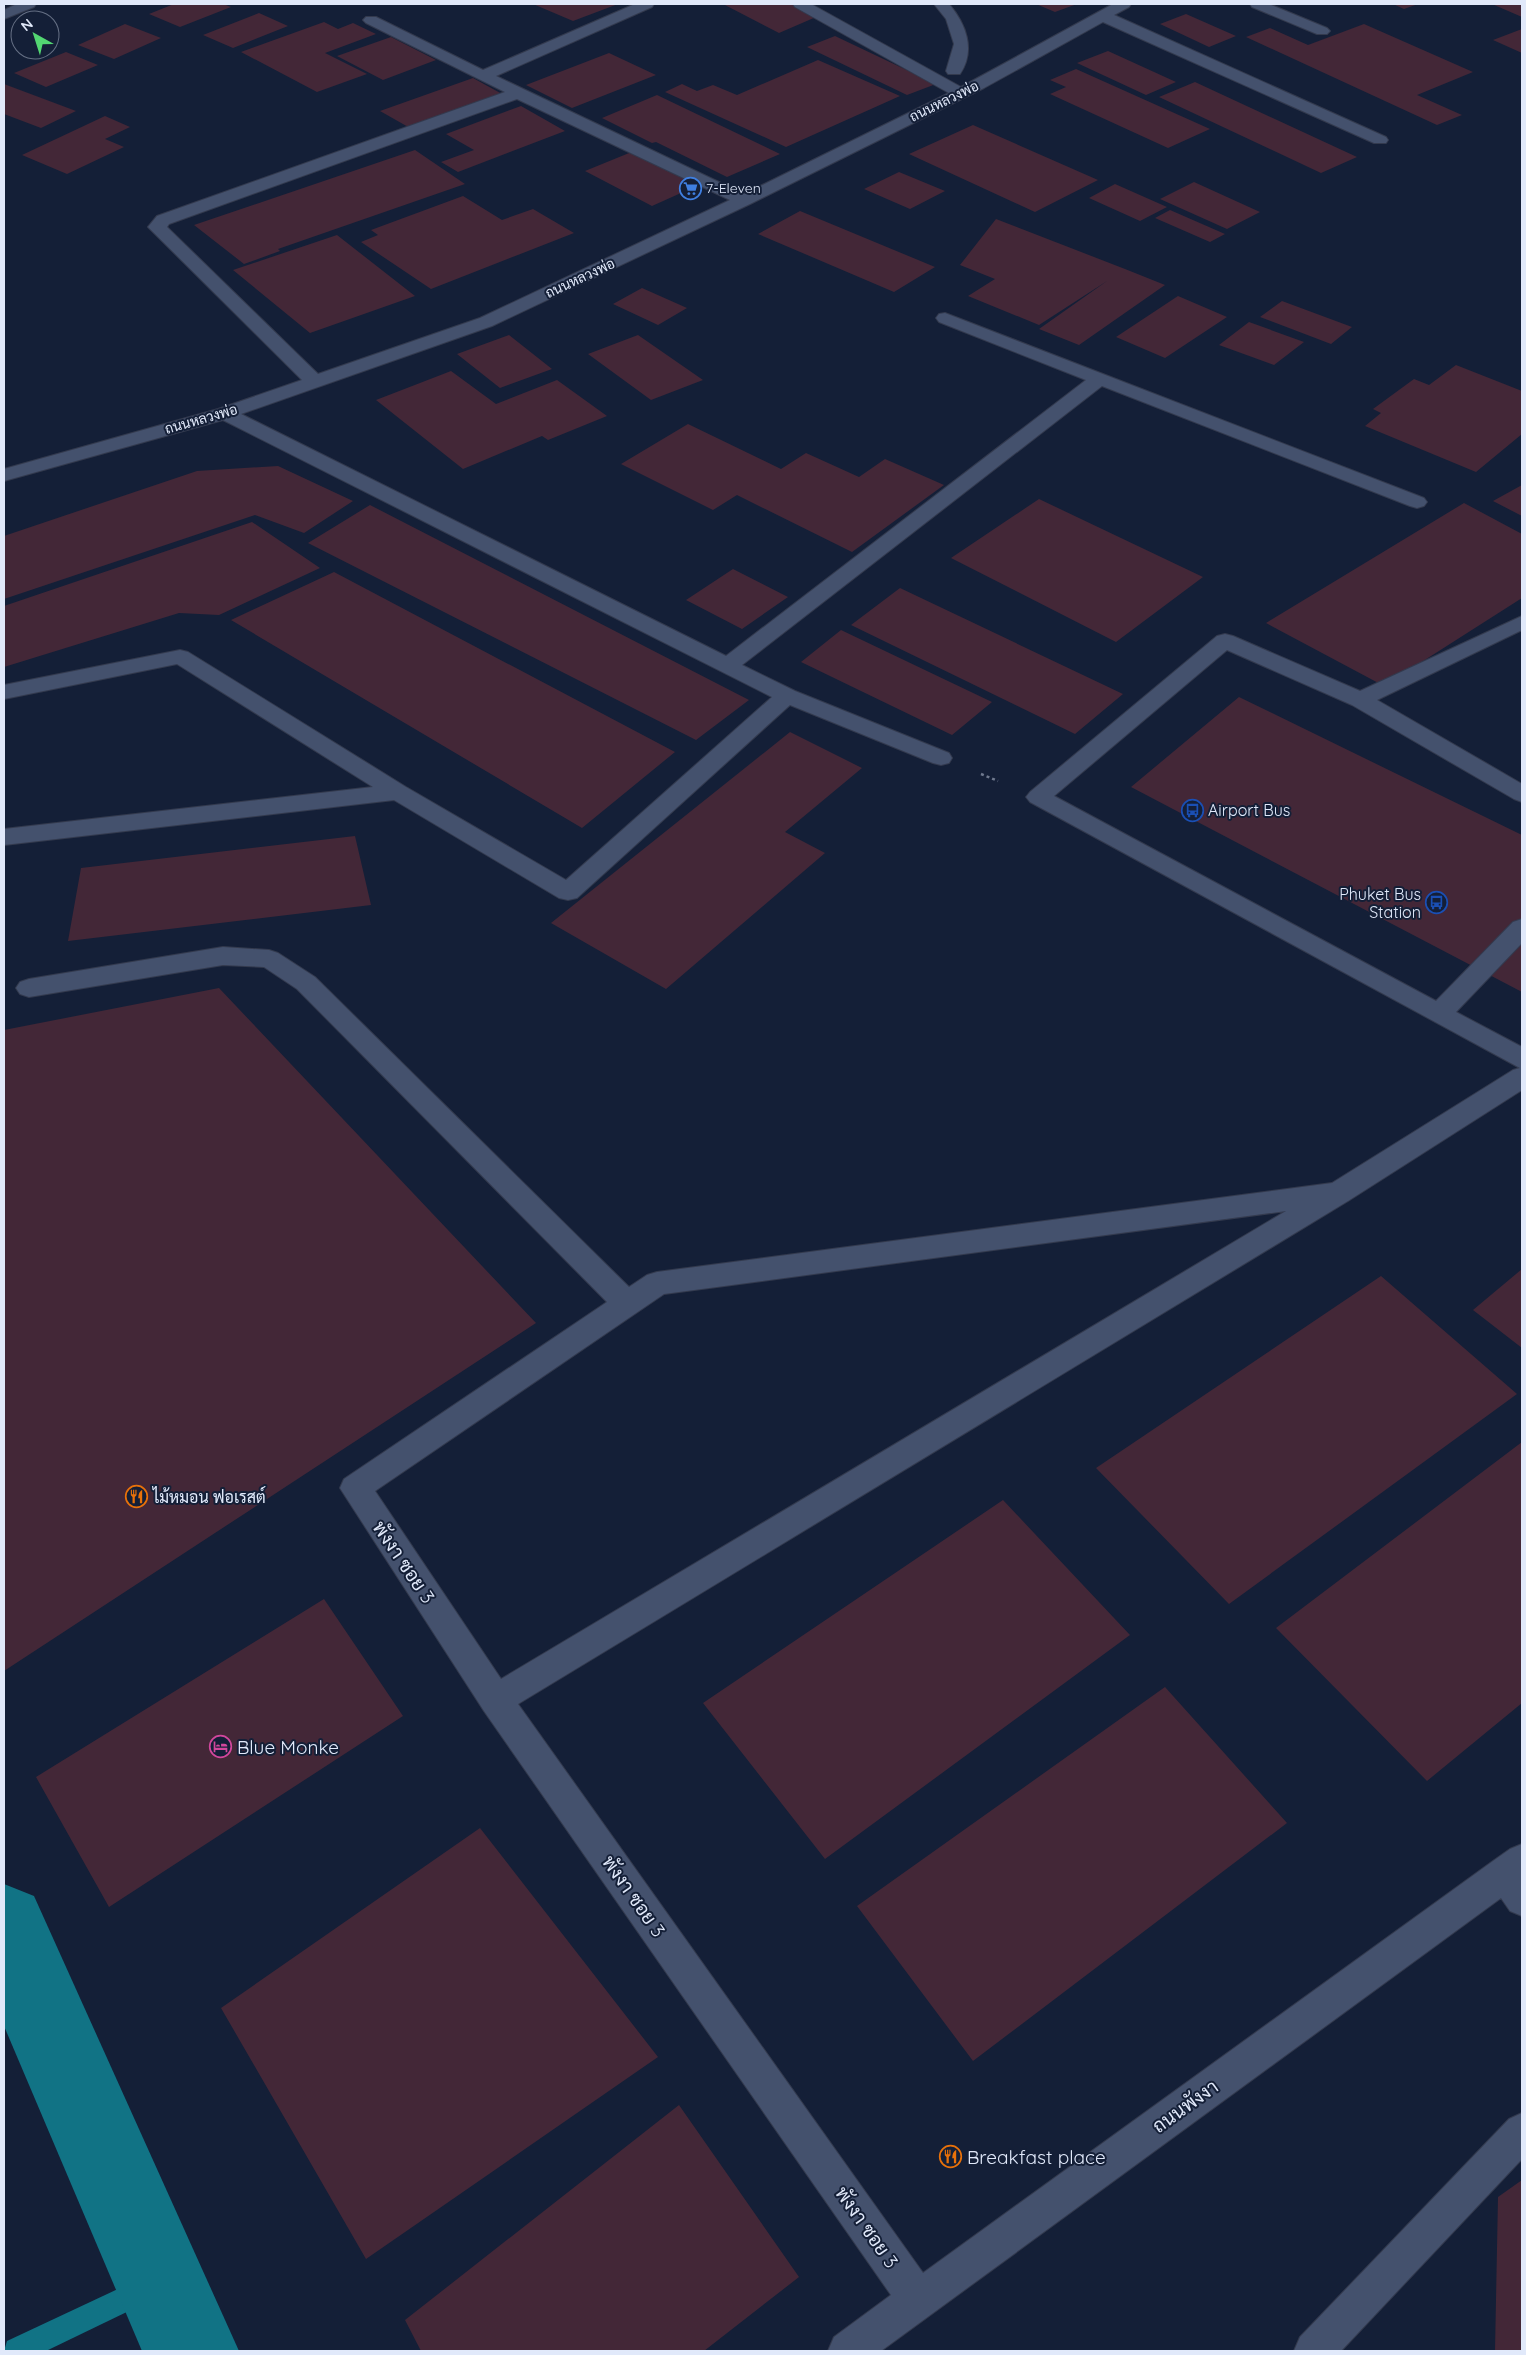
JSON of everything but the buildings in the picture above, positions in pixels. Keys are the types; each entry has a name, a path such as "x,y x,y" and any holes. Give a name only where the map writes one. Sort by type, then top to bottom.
{"street":[{"path":"4,15 29,4"},
{"path":"482,76 647,4"},
{"path":"800,4 960,93"},
{"path":"941,4 954,18 962,44 954,71"},
{"name":"ถนนหลวงพ่อ","path":"4,475 225,413 486,322 744,200 978,85 1124,4"},
{"path":"1257,4 1322,31"},
{"path":"1103,16 1380,140"},
{"path":"370,20 482,76 744,200"},
{"path":"938,62 978,85"},
{"path":"315,382 157,227 163,220 518,93"},
{"path":"945,318 1417,502"},
{"path":"726,666 1100,378"},
{"path":"225,413 786,696 941,758"},
{"path":"1360,700 1522,622"},
{"path":"1522,794 1360,700 1224,641 1038,797 1522,1059"},
{"path":"4,692 180,657 398,792 568,892 786,696"},
{"path":"4,837 398,792"},
{"path":"1439,1014 1522,928"},
{"path":"29,988 223,956 268,959 306,983 627,1304 657,1283 1338,1194"},
{"path":"496,1700 1338,1194 1522,1077"},
{"name":"พังงา ซอย 3","path":"627,1304 355,1488 496,1700 918,2300"},
{"name":"ถนนพังงา","path":"848,2351 1517,1877"},
{"path":"1314,2351 1522,2132"}],"path":[{"path":"941,758 1038,797"}],"waterway":[{"path":"4,1926 191,2351"},
{"path":"17,2351 184,2271"}],"place":[{"name":"7-Eleven","path":"690,188"},
{"name":"Airport Bus","path":"1192,810"},
{"name":"Phuket Bus Station","path":"1437,903"},
{"name":"ไม้หมอน ฟอเรสต์","path":"137,1497"},
{"name":"Blue Monke","path":"221,1747"},
{"name":"Breakfast place","path":"951,2157"}]}
